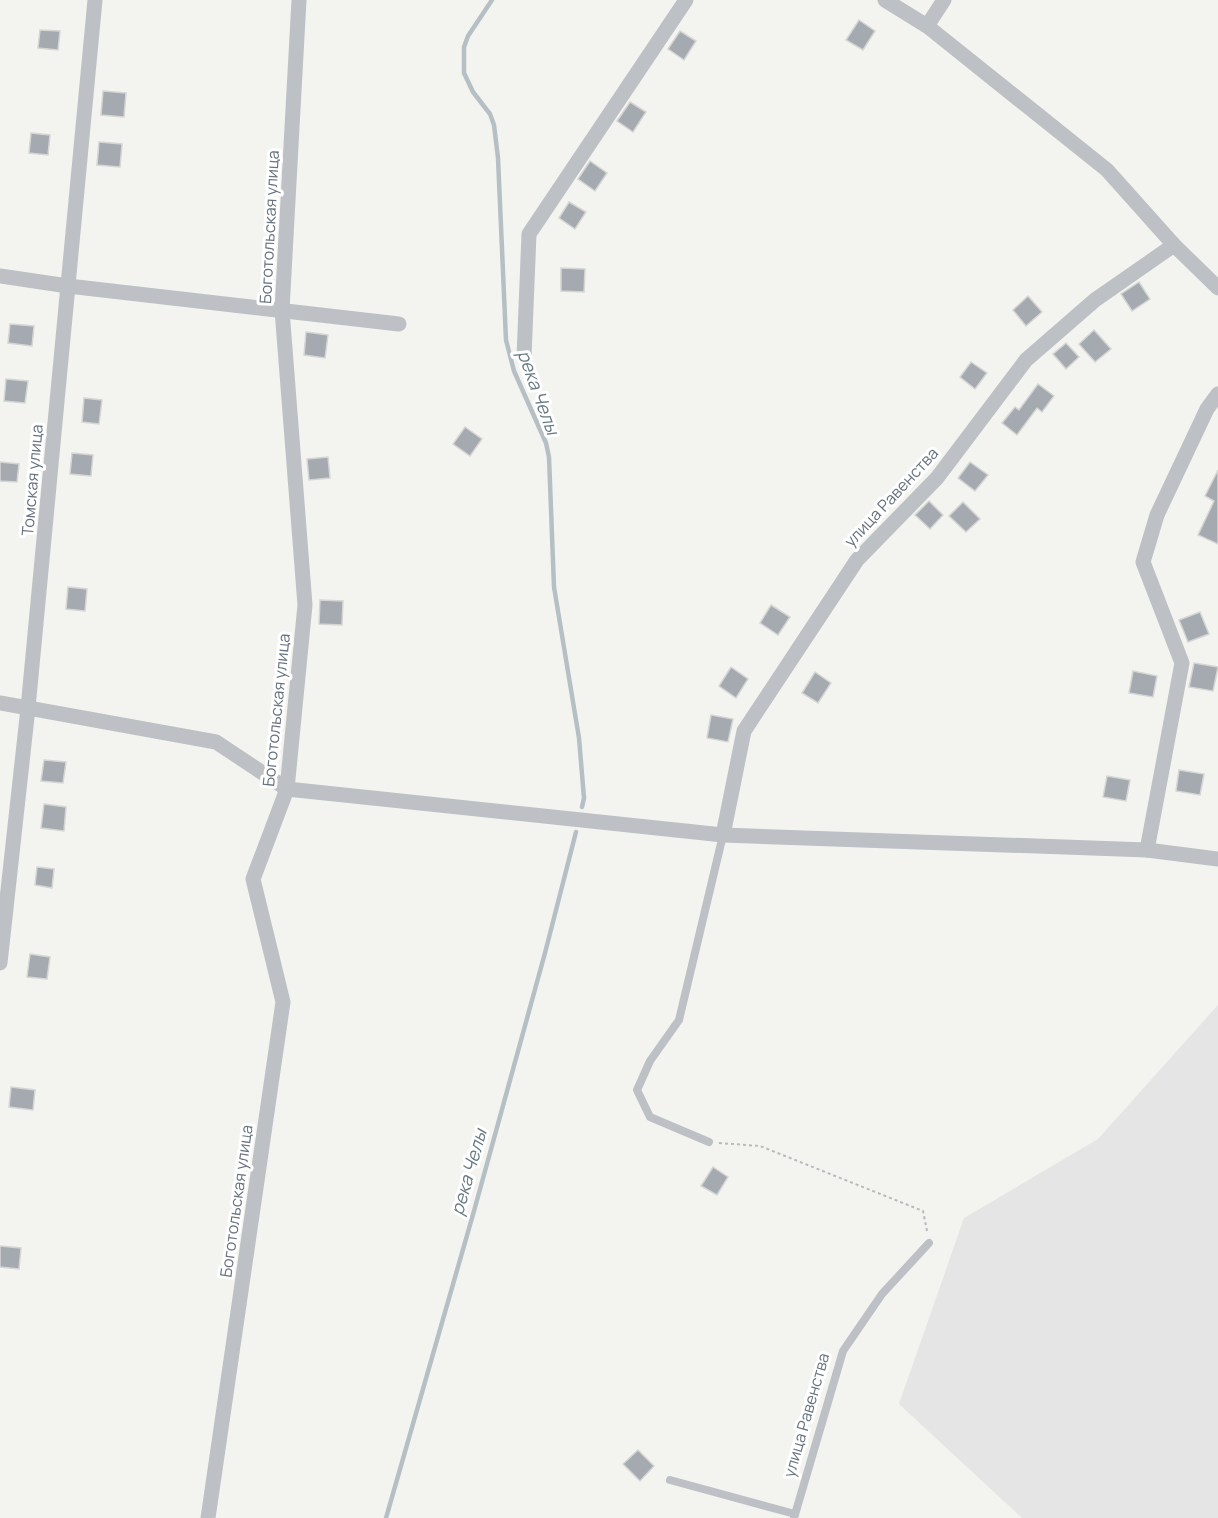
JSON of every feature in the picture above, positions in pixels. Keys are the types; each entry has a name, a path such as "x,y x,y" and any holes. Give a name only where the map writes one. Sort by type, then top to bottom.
{"street":[{"name":"Томская улица","path":"0,963 28,708 95,0"},
{"name":"Боготольская улица","path":"208,1518 283,1002 253,879 287,789 305,605 282,310 299,0"},
{"path":"524,357 529,234 686,0"},
{"path":"885,0 927,26 1107,170 1174,245 1218,288"},
{"path":"927,26 944,0"},
{"name":"улица Равенства","path":"723,835 744,731 857,560 938,478 1026,360 1095,300 1174,245"},
{"path":"0,276 68,286 399,324"},
{"path":"1147,850 1182,663 1143,562 1157,514 1207,410 1218,394"},
{"path":"0,703 216,742 287,789 723,835 1147,850 1218,859"}],"lane":[{"path":"709,1142 650,1117 637,1090 650,1061 679,1020 723,835"},
{"name":"улица Равенства","path":"794,1516 843,1351 882,1294 929,1243"},
{"path":"670,1480 794,1516"}],"path":[{"path":"709,1142 760,1146 922,1211 929,1243"}],"shaded area":[{"path":"1218,1005 1218,1518 1022,1518 899,1404 964,1218 1098,1139"}],"building":[{"path":"859,20 875,31 863,50 846,40"},
{"path":"40,30 60,31 58,50 38,48"},
{"path":"680,31 696,41 684,60 668,49"},
{"path":"103,91 126,93 124,117 101,115"},
{"path":"630,102 646,112 633,132 617,121"},
{"path":"31,133 50,135 48,155 29,153"},
{"path":"99,142 122,144 120,167 97,165"},
{"path":"590,161 607,173 595,191 578,179"},
{"path":"569,202 586,212 575,229 559,218"},
{"path":"561,268 585,269 584,292 561,291"},
{"path":"1139,282 1150,299 1132,311 1121,294"},
{"path":"1028,296 1042,312 1026,326 1013,310"},
{"path":"10,324 34,326 32,346 8,343"},
{"path":"1094,330 1111,349 1095,362 1079,344"},
{"path":"306,332 328,335 325,358 304,355"},
{"path":"1066,343 1079,357 1066,369 1053,354"},
{"path":"971,362 987,373 975,389 960,377"},
{"path":"6,379 28,381 25,403 4,401"},
{"path":"1038,384 1054,396 1042,412 1037,408 1017,435 1002,423 1015,407 1019,410"},
{"path":"84,398 102,400 99,424 82,422"},
{"path":"465,427 482,439 470,456 453,444"},
{"path":"72,453 93,455 91,476 70,474"},
{"path":"328,457 330,478 309,480 307,459"},
{"path":"0,462 19,464 17,482 0,481"},
{"path":"970,462 988,475 975,491 958,478"},
{"path":"1218,470 1218,544 1198,535 1214,501 1205,496"},
{"path":"929,501 943,515 930,529 915,515"},
{"path":"963,502 980,519 966,532 949,516"},
{"path":"68,587 87,589 85,611 66,609"},
{"path":"320,600 343,601 342,625 319,624"},
{"path":"771,605 790,617 778,635 760,623"},
{"path":"1200,612 1209,634 1188,642 1179,620"},
{"path":"1194,663 1218,667 1213,691 1189,687"},
{"path":"731,667 748,679 736,698 719,686"},
{"path":"1133,671 1157,676 1153,697 1129,693"},
{"path":"815,672 831,683 818,703 802,693"},
{"path":"711,715 733,719 728,742 707,738"},
{"path":"44,760 66,762 63,783 41,781"},
{"path":"1179,770 1204,774 1200,795 1176,791"},
{"path":"1107,776 1130,780 1126,801 1103,797"},
{"path":"44,804 66,807 64,831 41,828"},
{"path":"37,867 54,869 52,888 35,885"},
{"path":"30,954 50,957 47,979 27,977"},
{"path":"11,1087 35,1090 33,1110 9,1107"},
{"path":"713,1167 728,1177 717,1195 701,1186"},
{"path":"0,1246 21,1248 19,1269 0,1267"},
{"path":"638,1450 654,1466 640,1481 623,1464"}],"waterway":[{"name":"река Челы","path":"492,0 468,36 464,47 464,73 473,92 490,114 494,125 498,158 506,340 514,371 546,443 549,457 554,587 579,738 584,798 582,807"},
{"name":"река Челы","path":"386,1518 474,1211 576,832"}]}
